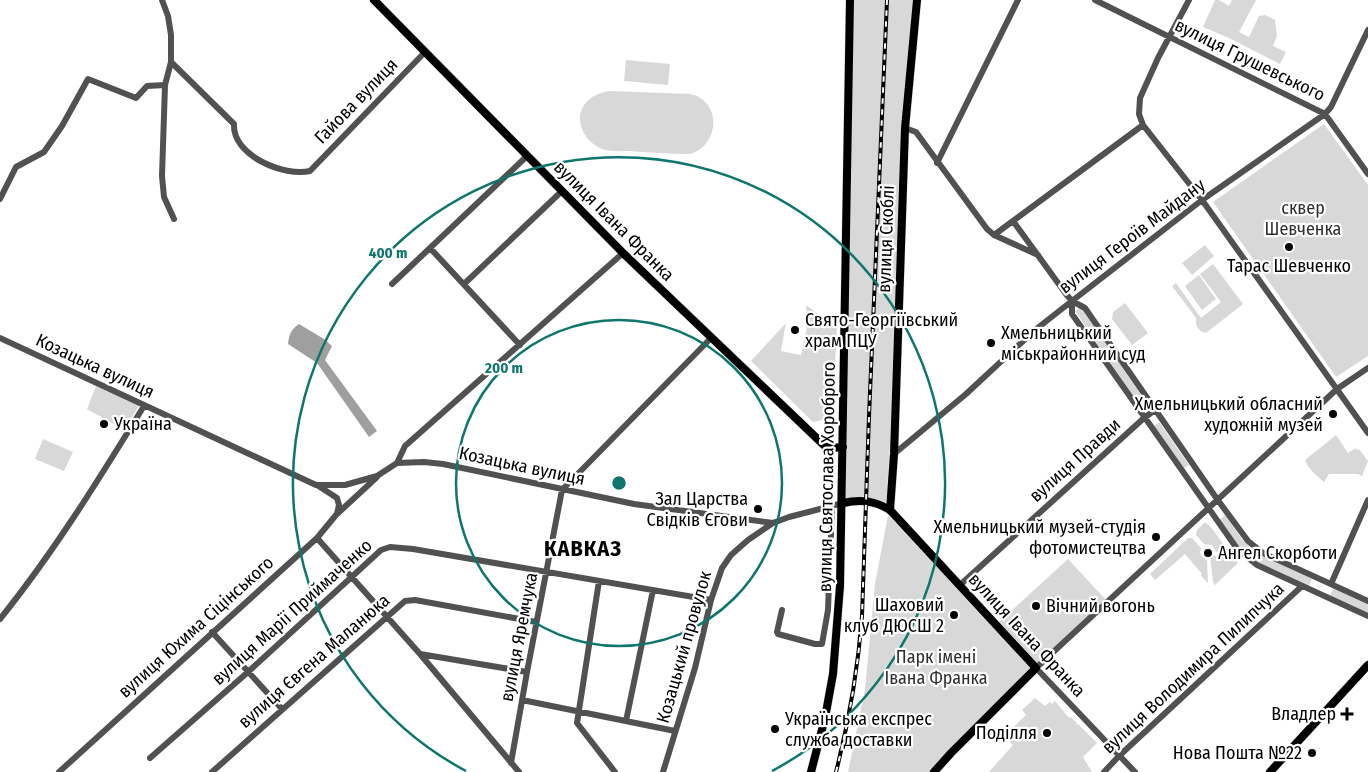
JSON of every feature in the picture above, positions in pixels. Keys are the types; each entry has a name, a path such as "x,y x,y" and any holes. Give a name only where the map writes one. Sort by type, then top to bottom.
{"main road":[{"name":"вулиця Івана Франка","path":"374,0 623,253 828,448 843,448"},
{"name":"вулиця Святослава Хороброго","path":"811,772 825,718 834,667 840,586 843,503 850,0"},
{"name":"вулиця Скоблі","path":"890,510 894,454 905,128 916,0"},
{"name":"вулиця Івана Франка","path":"843,503 872,502 890,510 1036,668"},
{"path":"1270,772 1368,664"},
{"path":"934,772 1036,668"}],"street":[{"path":"162,0 170,26 172,62 165,84 162,176 164,197 174,219"},
{"path":"937,163 1018,0"},
{"name":"вулиця Грушевського","path":"1095,0 1325,114 1368,174"},
{"path":"1189,0 1158,58 1140,98 1140,114 1143,125 1202,200 1368,433"},
{"name":"вулиця Героїв Майдану","path":"894,454 966,394 1035,330 1202,200 1325,114 1331,107 1368,30"},
{"name":"Гайова вулиця","path":"172,62 234,124 237,140 249,154 268,164 301,174 310,172 425,52"},
{"path":"0,199 16,167 44,152 62,126 88,79 136,98 147,86 165,84"},
{"path":"994,235 1143,125"},
{"path":"905,128 916,132 980,222 994,235 1039,256"},
{"path":"392,284 527,156"},
{"path":"464,284 562,191"},
{"path":"1013,221 1072,301 1084,308 1244,537 1255,547 1368,601"},
{"path":"430,248 520,345"},
{"path":"397,463 405,446 623,253"},
{"path":"1072,301 1072,314 1234,546 1247,558 1260,566 1368,616"},
{"path":"562,490 712,337"},
{"name":"Козацька вулиця","path":"0,338 316,484 344,485 378,476 397,463 424,462 443,464 634,504 773,523 843,503"},
{"path":"1036,668 1337,389 1368,368"},
{"path":"0,619 30,582 144,406"},
{"name":"вулиця Правди","path":"960,585 1155,410"},
{"name":"вулиця Юхима Сіцінського","path":"59,772 318,538 351,500 378,476"},
{"path":"316,484 337,499 342,503 351,500 353,491 350,487 344,485 337,490 337,499 339,505 336,516"},
{"name":"вулиця Яремчука","path":"511,763 562,490"},
{"path":"1330,584 1368,500"},
{"path":"782,610 778,634 815,644 822,644 828,610 832,506"},
{"name":"Козацький провулок","path":"663,772 695,668 711,600 722,568 731,555 748,540 773,523"},
{"path":"318,538 420,654 518,772"},
{"name":"вулиця Марії Приймаченко","path":"150,758 248,672 381,550 390,547 414,549 711,600"},
{"path":"577,723 599,581"},
{"name":"вулиця Володимира Пилипчука","path":"1104,772 1302,586"},
{"path":"626,721 653,590"},
{"name":"вулиця Євгена Маланюка","path":"212,772 405,601 415,600 536,622"},
{"path":"212,632 282,708"},
{"path":"420,654 527,672"},
{"name":"вулиця Івана Франка","path":"1036,668 1135,772"},
{"path":"522,700 675,731"},
{"path":"567,709 615,772"}],"green space":[{"path":"852,0 913,0 901,147 892,409 886,507 845,500"},
{"path":"1215,0 1219,0 1229,6 1232,0 1256,0 1239,32 1249,37 1259,16 1265,15 1275,20 1277,36 1273,46 1286,52 1280,64 1203,27"},
{"path":"626,60 670,64 668,85 624,81"},
{"path":"610,91 690,94 700,98 708,105 712,114 712,133 700,149 690,154 602,149 592,143 585,135 580,117 588,100 597,94"},
{"name":"сквер Шевченка","path":"1324,124 1368,185 1368,356 1336,377 1213,202"},
{"path":"1205,245 1214,256 1192,275 1182,263"},
{"path":"1213,264 1243,304 1206,333 1198,328 1196,318 1172,286 1176,283 1201,318 1221,302 1200,274"},
{"path":"1199,275 1216,299 1202,310 1185,286"},
{"path":"1125,303 1148,333 1132,345 1112,319 1113,312"},
{"path":"806,305 837,328 832,418 813,422 751,361 786,323 781,351 801,355 808,323"},
{"path":"1081,307 1147,404 1141,408 1075,311"},
{"path":"96,386 139,406 124,430 87,409"},
{"path":"1159,422 1189,465 1184,468 1154,426"},
{"path":"1336,435 1348,453 1356,448 1357,450 1359,449 1368,461 1362,476 1358,474 1329,474 1324,482 1308,466 1305,460"},
{"path":"43,439 73,452 64,471 35,459"},
{"name":"Парк імені Івана Франка","path":"888,515 1033,668 931,772 848,772 865,689 875,584"},
{"path":"1225,515 1242,539 1253,550 1312,579 1309,586 1258,562 1240,548 1219,520"},
{"path":"1204,523 1210,526 1232,556 1216,552 1212,545 1204,544 1196,535 1197,530"},
{"path":"1188,538 1192,538 1201,548 1200,553 1202,557 1207,560 1208,583 1185,554 1155,580 1150,574"},
{"path":"1210,555 1234,559 1238,563 1215,585 1213,582"},
{"path":"1068,559 1106,600 1036,665 998,623"},
{"path":"1333,588 1368,604 1368,613 1330,596"},
{"name":"Поділля","path":"1035,698 1045,706 1055,701 1069,718 1071,717 1077,723 1076,725 1078,724 1097,743 1083,757 1092,772 989,772 1013,745 1004,736 1026,715 1022,710"}],"shaded area":[{"path":"299,324 332,346 325,360 377,431 369,437 317,363 288,344 291,332"}],"railway":[{"path":"836,772 852,695 862,616 887,0"}],"place":[{"name":"Тарас Шевченко","path":"1289,247"},
{"name":"Свято-Георгіївський храм ПЦУ","path":"795,330"},
{"name":"Хмельницький міськрайонний суд","path":"991,343"},
{"name":"Хмельницький обласний художній музей","path":"1333,414"},
{"name":"Україна","path":"104,424"},
{"name":"Зал Царства Свідків Єгови","path":"758,509"},
{"name":"Хмельницький музей-студія фотомистецтва","path":"1156,537"},
{"name":"Ангел Скорботи","path":"1208,553"},
{"name":"Вічний вогонь","path":"1036,606"},
{"name":"Шаховий клуб ДЮСШ 2","path":"954,615"},
{"name":"Владлер","path":"1347,714"},
{"name":"Українська експрес служба доставки","path":"775,729"},
{"name":"Поділля","path":"1047,733"},
{"name":"Нова Пошта №22","path":"1312,753"}],"district":[{"name":"КАВКАЗ","path":"583,548"}]}
